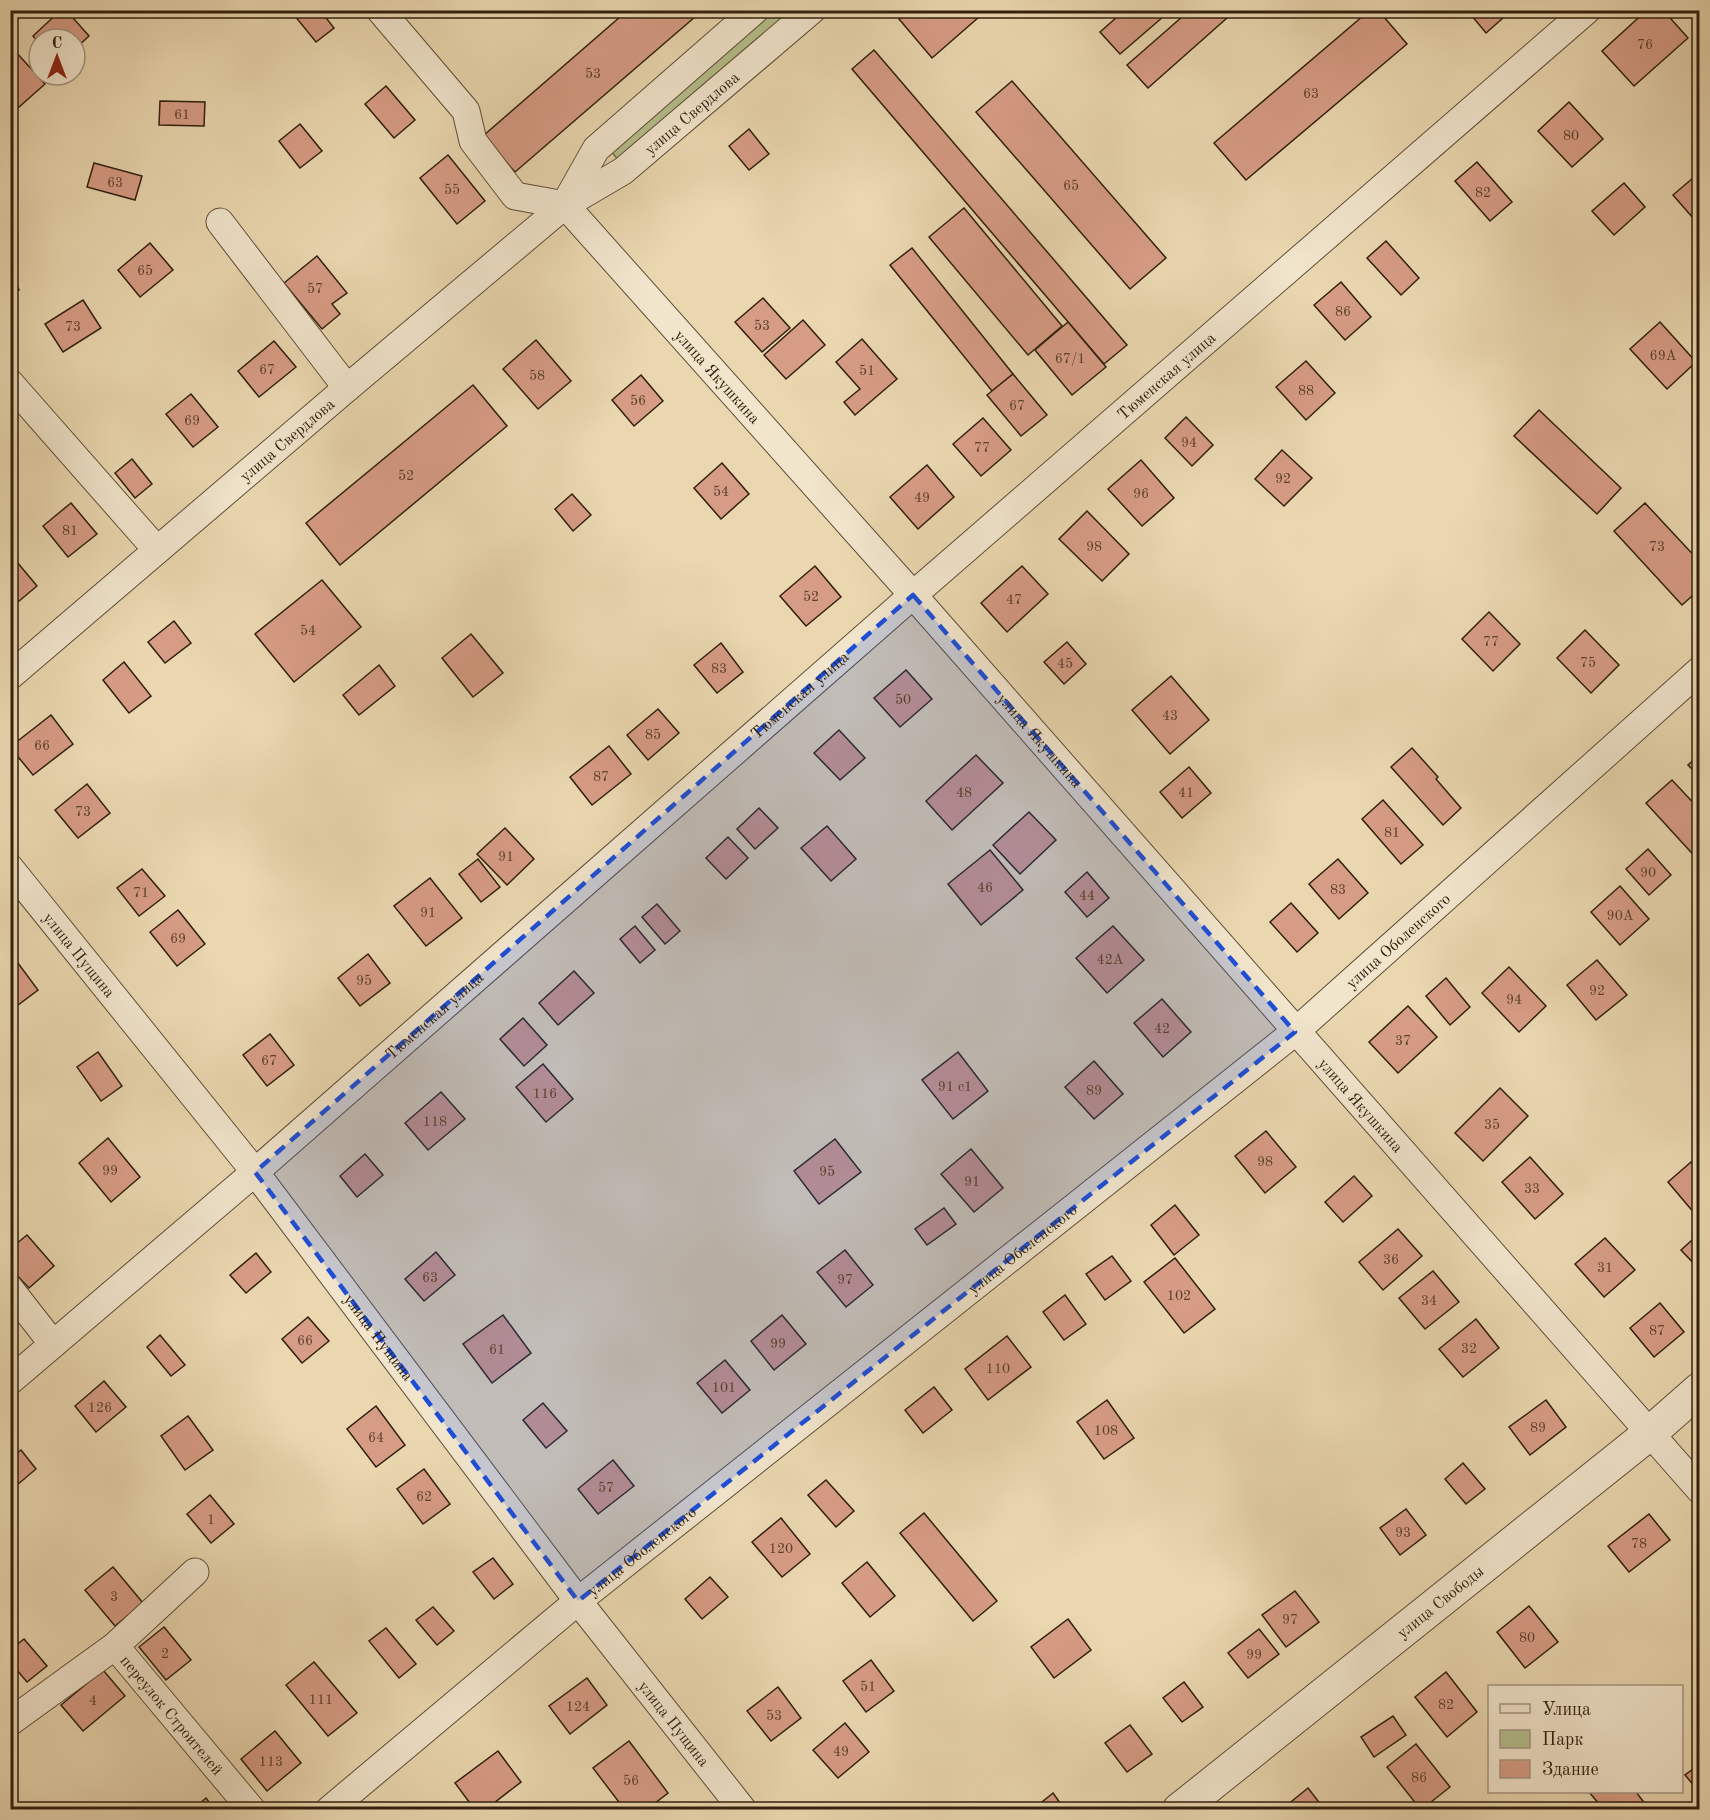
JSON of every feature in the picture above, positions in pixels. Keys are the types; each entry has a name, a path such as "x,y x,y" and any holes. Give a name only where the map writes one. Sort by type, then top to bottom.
{"street":[{"path":"380,10 466,111 473,141 515,196 565,205"},
{"name":"улица Свердлова","path":"565,205 597,148 755,10"},
{"name":"улица Свердлова","path":"10,676 565,205 623,171 812,10"},
{"name":"Тюменская улица","path":"10,1381 255,1172 913,595 1587,10"},
{"name":"улица Якушкина","path":"565,205 913,595 1700,1490"},
{"path":"220,222 347,388"},
{"path":"10,383 157,550"},
{"name":"улица Оболенского","path":"329,1809 578,1601 1295,1032 1700,669"},
{"name":"улица Пущина","path":"10,868 255,1172 578,1601 743,1809"},
{"path":"10,1290 53,1344"},
{"name":"улица Свободы","path":"1179,1809 1650,1433 1700,1389"},
{"name":"переулок Строителей","path":"10,1722 115,1646 195,1572"},
{"name":"переулок Строителей","path":"115,1646 252,1809"}],"highlighted area":[{"path":"913,595 1295,1032 578,1601 255,1172"}],"green space":[{"path":"764,11 800,11 622,164 606,146"}],"building":[{"path":"61,10 66,10 81,27 43,27"},
{"path":"290,10 320,10 334,28 316,42"},
{"path":"628,10 703,10 515,172 483,136"},
{"path":"909,10 987,10 932,58 899,19"},
{"path":"1125,10 1171,10 1120,54 1100,32"},
{"path":"1190,10 1236,10 1148,88 1127,65"},
{"path":"1370,10 1378,10 1407,44 1246,180 1214,143"},
{"path":"1467,10 1512,10 1486,33"},
{"path":"1647,10 1663,10 1688,38 1634,86 1602,51"},
{"path":"874,50 1127,345 1104,364 852,69"},
{"path":"15,51 27,64 27,87 42,87 10,115 10,55"},
{"path":"1012,81 1166,258 1130,289 976,112"},
{"path":"386,86 415,120 394,138 365,104"},
{"path":"160,101 205,102 204,126 159,125"},
{"path":"1569,102 1603,139 1572,167 1538,131"},
{"path":"300,124 322,151 300,168 279,141"},
{"path":"749,129 769,154 749,170 729,146"},
{"path":"448,155 485,201 457,224 420,178"},
{"path":"1477,162 1512,202 1490,221 1455,181"},
{"path":"94,163 142,176 135,200 87,187"},
{"path":"1700,172 1700,226 1673,195"},
{"path":"1624,183 1645,207 1614,235 1592,211"},
{"path":"964,208 1062,326 1028,355 929,237"},
{"path":"1386,241 1419,278 1401,295 1367,258"},
{"path":"150,243 173,270 140,297 118,270"},
{"path":"912,248 1013,374 992,391 890,265"},
{"path":"317,256 347,293 332,304 340,314 322,329 284,283"},
{"path":"10,268 19,290 10,293"},
{"path":"1341,282 1371,317 1345,340 1314,305"},
{"path":"763,298 790,328 762,352 735,322"},
{"path":"83,300 101,328 63,352 45,324"},
{"path":"803,320 825,345 786,379 764,355"},
{"path":"1068,322 1106,367 1072,395 1035,350"},
{"path":"1660,322 1696,362 1667,389 1630,349"},
{"path":"862,339 897,379 855,415 844,402 860,389 836,362"},
{"path":"536,340 571,381 538,409 503,369"},
{"path":"274,341 296,367 259,397 238,371"},
{"path":"1306,361 1335,393 1306,420 1276,387"},
{"path":"1013,374 1047,415 1021,436 987,395"},
{"path":"641,375 663,401 634,426 612,400"},
{"path":"473,385 507,426 340,565 306,523"},
{"path":"191,394 218,427 193,447 166,414"},
{"path":"1539,410 1621,488 1597,514 1514,436"},
{"path":"1186,417 1213,445 1192,466 1165,438"},
{"path":"983,418 1011,450 981,476 953,444"},
{"path":"1282,450 1312,478 1284,506 1255,479"},
{"path":"132,459 152,484 135,498 115,473"},
{"path":"1141,460 1174,498 1142,526 1108,489"},
{"path":"722,463 749,494 721,519 694,488"},
{"path":"927,465 954,497 918,529 890,497"},
{"path":"572,494 591,515 573,531 555,509"},
{"path":"71,503 97,534 68,557 43,526"},
{"path":"1645,503 1700,562 1700,589 1682,605 1614,531"},
{"path":"1087,511 1129,554 1102,581 1059,539"},
{"path":"12,556 37,586 12,607 10,557"},
{"path":"815,566 841,597 806,626 780,596"},
{"path":"1022,566 1048,594 1007,632 981,603"},
{"path":"322,580 361,627 294,682 255,634"},
{"path":"1489,612 1520,644 1493,671 1462,639"},
{"path":"174,621 191,643 165,663 148,642"},
{"path":"1585,630 1619,665 1591,693 1557,658"},
{"path":"471,634 503,673 473,697 442,658"},
{"path":"1067,642 1086,664 1064,684 1044,662"},
{"path":"721,643 743,672 717,693 694,665"},
{"path":"124,662 151,696 129,713 103,680"},
{"path":"379,665 395,686 359,715 343,695"},
{"path":"906,670 932,699 900,727 874,698"},
{"path":"1171,676 1209,720 1170,754 1132,710"},
{"path":"658,709 679,733 648,760 627,735"},
{"path":"51,715 73,744 33,775 10,747"},
{"path":"839,730 865,758 840,780 814,753"},
{"path":"609,746 631,774 592,805 570,777"},
{"path":"1412,748 1461,808 1443,825 1391,767"},
{"path":"1700,754 1700,777 1688,765"},
{"path":"976,755 1003,783 952,830 926,801"},
{"path":"1189,767 1211,793 1182,818 1160,792"},
{"path":"1672,780 1700,810 1700,862 1646,803"},
{"path":"87,784 110,813 78,838 55,810"},
{"path":"1383,800 1423,845 1401,864 1362,819"},
{"path":"759,808 778,828 755,849 737,829"},
{"path":"1029,812 1056,840 1020,874 993,845"},
{"path":"827,826 856,859 831,881 801,848"},
{"path":"505,828 534,859 507,885 477,854"},
{"path":"728,837 748,858 726,879 706,858"},
{"path":"1648,849 1671,875 1649,895 1626,869"},
{"path":"990,850 1023,890 981,925 948,884"},
{"path":"478,859 500,887 481,902 459,874"},
{"path":"1338,859 1368,893 1339,919 1309,884"},
{"path":"142,869 165,896 139,916 117,888"},
{"path":"1087,872 1109,898 1087,917 1065,892"},
{"path":"430,878 462,918 426,946 394,906"},
{"path":"1620,886 1649,919 1620,945 1591,912"},
{"path":"1291,903 1318,933 1297,952 1270,922"},
{"path":"657,904 680,931 665,944 642,917"},
{"path":"178,910 205,944 177,966 150,932"},
{"path":"635,926 655,950 640,963 620,939"},
{"path":"1113,926 1144,960 1107,993 1076,958"},
{"path":"368,954 390,983 360,1006 338,978"},
{"path":"12,955 38,990 10,1011 10,957"},
{"path":"1597,960 1627,995 1596,1020 1567,985"},
{"path":"1509,967 1546,1006 1519,1032 1482,993"},
{"path":"574,971 594,993 558,1025 539,1003"},
{"path":"1446,978 1470,1007 1450,1025 1426,996"},
{"path":"1162,999 1191,1032 1163,1057 1134,1023"},
{"path":"1408,1006 1437,1037 1398,1073 1369,1042"},
{"path":"523,1018 547,1045 524,1066 500,1039"},
{"path":"270,1034 294,1065 267,1086 243,1055"},
{"path":"98,1052 122,1086 101,1101 77,1067"},
{"path":"958,1052 988,1091 953,1119 922,1080"},
{"path":"1094,1061 1123,1094 1094,1119 1065,1087"},
{"path":"543,1064 573,1099 546,1122 516,1087"},
{"path":"1500,1088 1528,1116 1483,1161 1455,1133"},
{"path":"441,1092 465,1119 428,1150 405,1123"},
{"path":"1266,1131 1296,1167 1265,1193 1235,1156"},
{"path":"108,1138 140,1177 111,1202 79,1163"},
{"path":"835,1139 861,1172 819,1204 794,1171"},
{"path":"971,1149 1003,1188 974,1212 941,1174"},
{"path":"365,1154 383,1175 357,1197 340,1176"},
{"path":"1530,1157 1563,1194 1535,1219 1502,1182"},
{"path":"1691,1162 1700,1172 1700,1210 1695,1214 1668,1182"},
{"path":"1354,1176 1372,1196 1343,1222 1325,1202"},
{"path":"1175,1205 1199,1235 1174,1255 1151,1225"},
{"path":"944,1208 956,1224 927,1245 915,1229"},
{"path":"1398,1229 1422,1256 1383,1290 1359,1262"},
{"path":"1700,1233 1700,1270 1681,1250"},
{"path":"27,1235 54,1266 29,1288 10,1268 10,1249"},
{"path":"1605,1238 1635,1270 1604,1297 1575,1264"},
{"path":"845,1250 873,1285 846,1307 817,1272"},
{"path":"436,1252 455,1275 424,1301 405,1279"},
{"path":"256,1253 271,1272 246,1293 230,1275"},
{"path":"1112,1256 1131,1281 1105,1300 1086,1274"},
{"path":"1175,1258 1215,1309 1184,1333 1144,1282"},
{"path":"1433,1271 1459,1302 1425,1329 1399,1298"},
{"path":"1065,1295 1086,1324 1064,1340 1043,1312"},
{"path":"1660,1303 1684,1332 1654,1357 1630,1328"},
{"path":"503,1315 531,1353 492,1383 463,1344"},
{"path":"782,1315 806,1344 774,1370 751,1341"},
{"path":"308,1317 329,1341 302,1363 282,1339"},
{"path":"1476,1319 1499,1348 1463,1377 1439,1349"},
{"path":"160,1335 185,1365 171,1376 147,1347"},
{"path":"1007,1336 1031,1367 988,1400 965,1369"},
{"path":"725,1360 750,1390 722,1413 697,1383"},
{"path":"104,1381 126,1407 96,1432 75,1406"},
{"path":"934,1387 952,1410 923,1433 905,1410"},
{"path":"1107,1400 1134,1438 1104,1459 1077,1422"},
{"path":"1546,1400 1566,1427 1530,1455 1509,1427"},
{"path":"543,1403 567,1431 546,1448 523,1420"},
{"path":"376,1406 405,1445 376,1467 347,1429"},
{"path":"188,1416 213,1450 185,1470 161,1436"},
{"path":"21,1450 36,1469 10,1491 10,1459"},
{"path":"613,1460 634,1486 598,1514 578,1489"},
{"path":"1463,1463 1485,1489 1466,1504 1445,1479"},
{"path":"424,1469 450,1504 423,1524 397,1489"},
{"path":"826,1480 854,1511 836,1527 808,1495"},
{"path":"210,1495 234,1524 211,1543 187,1514"},
{"path":"1406,1509 1426,1535 1400,1555 1380,1528"},
{"path":"924,1513 997,1601 973,1621 900,1533"},
{"path":"1649,1514 1670,1540 1629,1572 1608,1546"},
{"path":"781,1518 810,1554 782,1577 752,1542"},
{"path":"493,1558 513,1584 494,1599 473,1572"},
{"path":"867,1562 895,1596 870,1617 842,1583"},
{"path":"113,1567 143,1603 115,1626 85,1590"},
{"path":"710,1577 728,1597 702,1619 685,1599"},
{"path":"1295,1591 1319,1622 1286,1647 1262,1615"},
{"path":"1529,1606 1558,1642 1525,1668 1497,1632"},
{"path":"433,1607 454,1631 437,1645 416,1620"},
{"path":"1068,1619 1091,1650 1054,1678 1031,1647"},
{"path":"164,1627 191,1660 166,1680 139,1647"},
{"path":"386,1628 416,1664 399,1678 369,1641"},
{"path":"1259,1629 1279,1654 1248,1678 1228,1653"},
{"path":"24,1639 47,1666 27,1682 10,1662 10,1650"},
{"path":"871,1660 894,1691 866,1712 843,1681"},
{"path":"314,1662 357,1713 328,1736 286,1685"},
{"path":"103,1670 125,1696 83,1731 61,1705"},
{"path":"1446,1672 1477,1712 1447,1737 1415,1697"},
{"path":"587,1678 607,1705 570,1734 549,1706"},
{"path":"1184,1682 1203,1707 1182,1722 1163,1698"},
{"path":"778,1687 801,1718 771,1741 747,1711"},
{"path":"1393,1716 1406,1735 1374,1757 1361,1737"},
{"path":"845,1723 869,1752 838,1778 813,1750"},
{"path":"1130,1725 1152,1754 1127,1772 1105,1743"},
{"path":"275,1731 301,1763 267,1791 241,1759"},
{"path":"629,1741 668,1793 646,1810 625,1810 593,1768"},
{"path":"1416,1744 1450,1787 1421,1810 1387,1767"},
{"path":"498,1751 521,1782 485,1810 475,1810 455,1783"},
{"path":"1700,1764 1700,1793 1685,1775"},
{"path":"1308,1788 1325,1810 1281,1810"},
{"path":"1053,1793 1065,1810 1032,1810"},
{"path":"1590,1793 1637,1793 1650,1810 1604,1810"},
{"path":"206,1798 215,1810 192,1810"}]}
